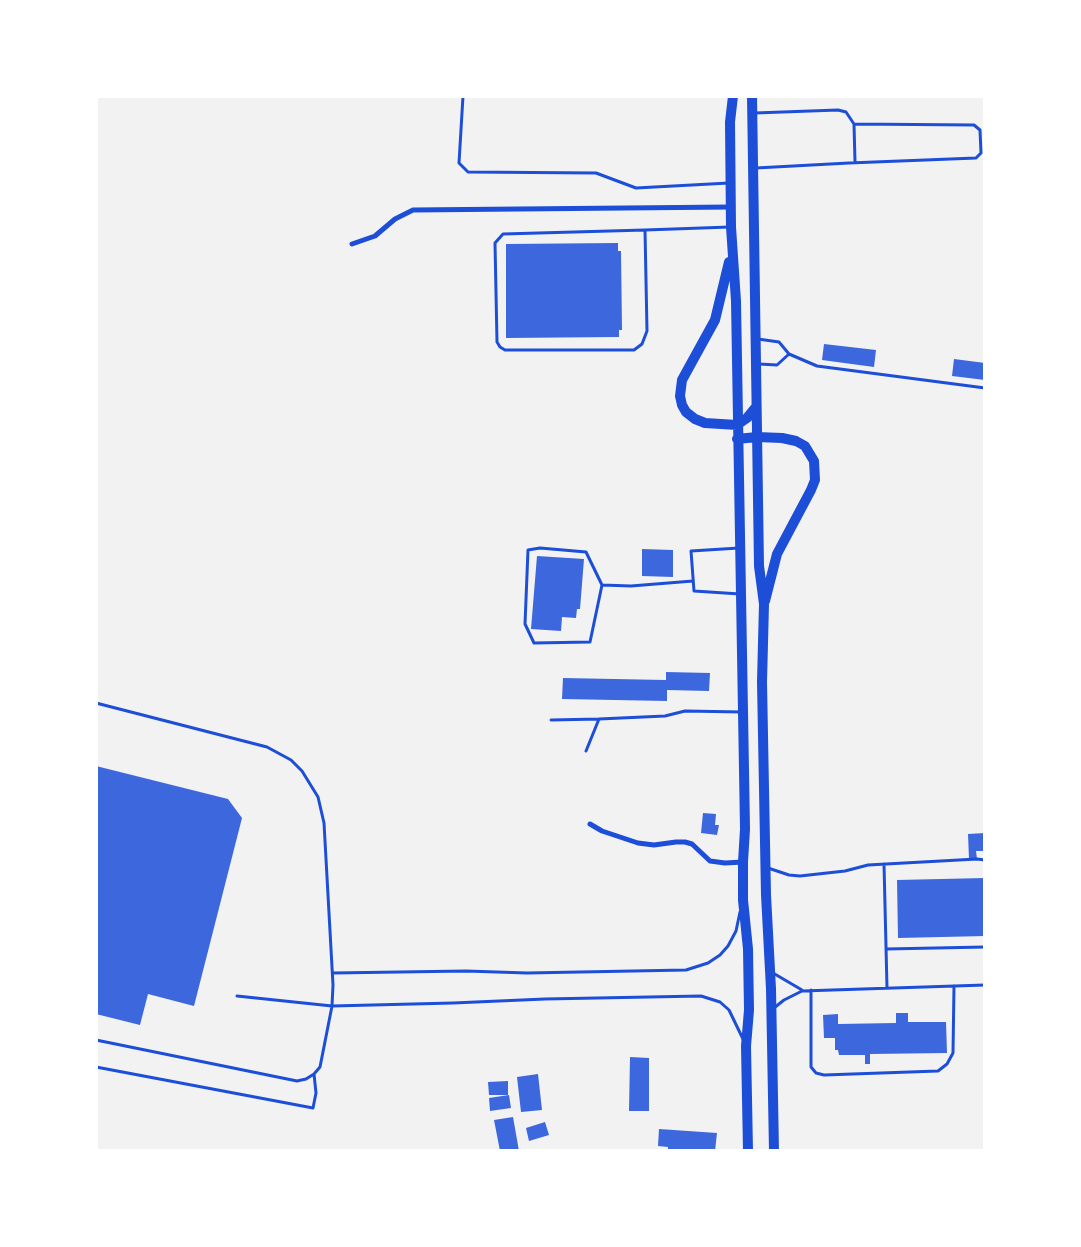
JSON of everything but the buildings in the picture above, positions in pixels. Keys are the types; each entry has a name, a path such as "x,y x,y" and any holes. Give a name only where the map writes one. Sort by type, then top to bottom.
{"highway":[{"path":"733,96 730,122 730,227 736,301 745,829 743,900 746,925 749,1010 746,1046 748,1151"},
{"path":"754,97 752,113 759,566 764,604 762,682 765,867 772,1010 774,1151"},
{"path":"731,252 715,320 682,380 680,396 686,412 695,419 705,423 737,425 747,418 756,407"},
{"path":"737,439 757,437 782,438 796,441 805,446 811,454 816,471 811,490 777,554 764,604"}],"street":[{"path":"352,244 375,236 395,219 413,210 731,207"},
{"path":"590,824 602,831 638,843 654,845 685,842 692,844 710,861 724,863 743,862"}],"lane":[{"path":"462,96 459,163 468,172 596,173 636,188 731,183"},
{"path":"752,113 838,110 846,112 854,124 855,162"},
{"path":"753,168 976,158 981,153 980,130 974,125 854,124"},
{"path":"645,230 647,331 642,344 634,350 505,350 500,347 498,342 495,243 503,234 730,227"},
{"path":"756,339 779,342 789,354 817,366 985,388"},
{"path":"756,364 777,365 789,354"},
{"path":"540,548 586,552 602,585 590,642 534,642 526,624 528,550 540,548"},
{"path":"739,548 691,551 694,591 740,594"},
{"path":"602,585 631,586 693,581"},
{"path":"96,703 266,747 291,760 302,771 318,796 324,823 333,973 332,1006 322,1062 314,1074 306,1079 297,1081 96,1040"},
{"path":"551,720 665,716 685,712 743,712"},
{"path":"586,751 599,719"},
{"path":"765,867 790,875 800,876 845,871 868,865 985,860"},
{"path":"884,864 887,988"},
{"path":"333,973 466,971 527,973 686,970 708,963 720,955 728,946 736,931 743,900"},
{"path":"886,949 985,947"},
{"path":"770,971 802,991"},
{"path":"772,1010 784,1000 802,991 985,985"},
{"path":"811,990 811,1067 816,1073 833,1075 938,1071 948,1064 953,1053 954,986"},
{"path":"237,996 332,1006 701,996 720,1002 729,1010 746,1046"},
{"path":"96,1067 313,1108 316,1093 314,1074"}]}
